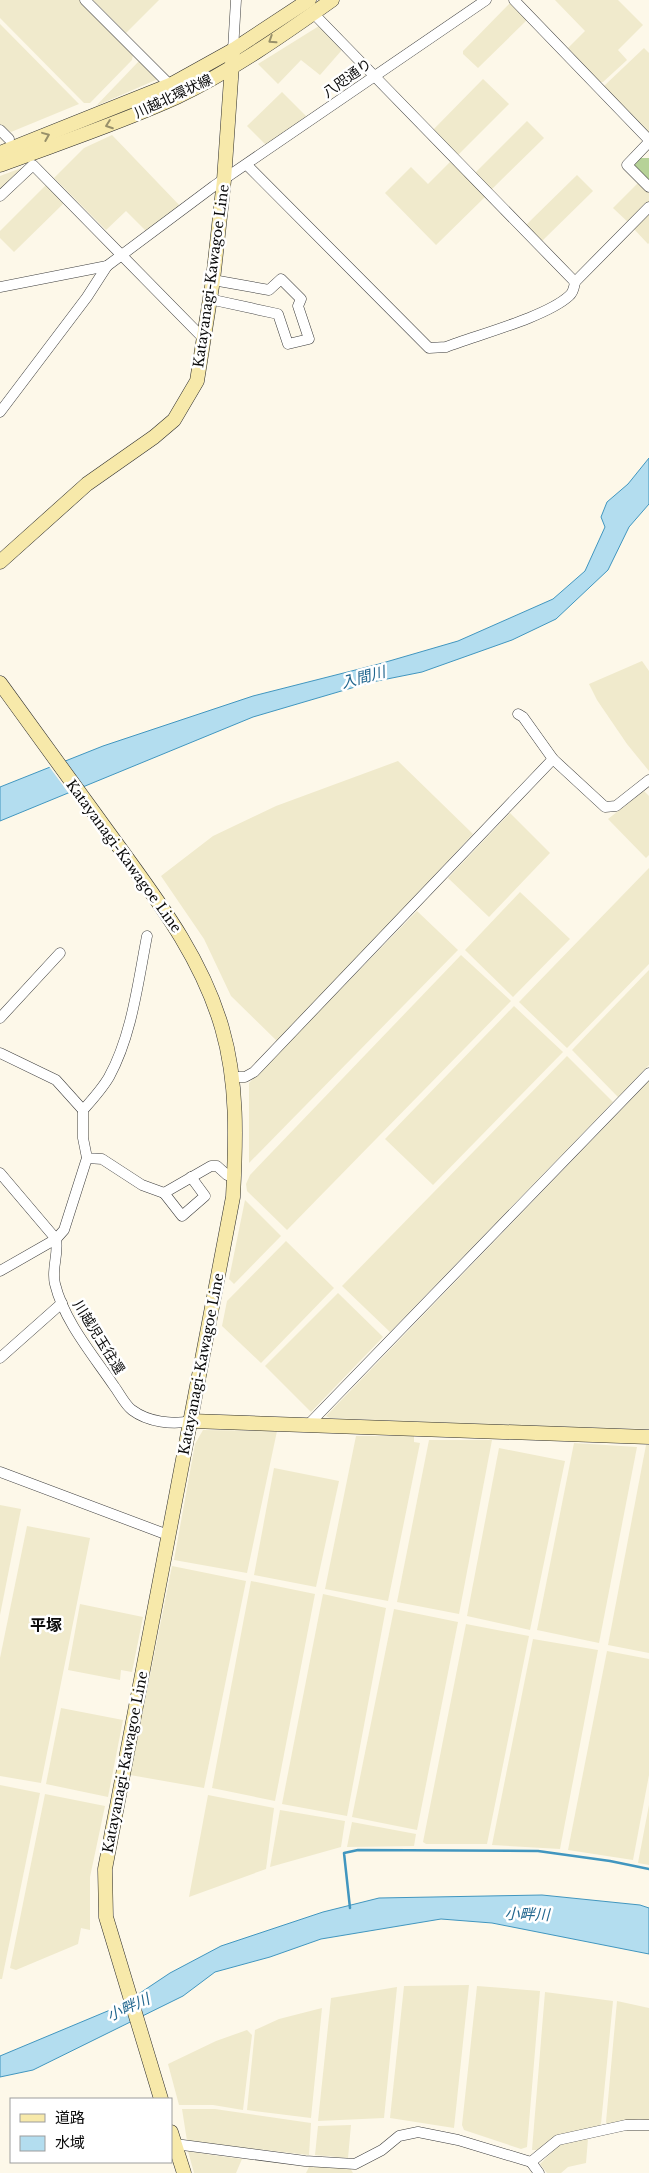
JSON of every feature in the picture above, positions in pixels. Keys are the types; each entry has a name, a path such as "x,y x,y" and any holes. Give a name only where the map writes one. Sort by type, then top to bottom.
{"main road":[{"name":"川越北環状線","path":"0,154 170,85 233,50 306,4 332,0"},
{"name":"川越北環状線","path":"0,165 131,116 178,96 232,66 306,4"},
{"name":"Katayanagi-Kawagoe Line","path":"0,562 87,484 174,420 197,381 213,280 224,180 233,50"},
{"name":"Katayanagi-Kawagoe Line","path":"0,684 168,914 199,969 222,1029 232,1077 235,1110 232,1197 105,1869 106,1917 161,2098"},
{"path":"190,1421 649,1437"},
{"path":"173,2138 184,2173"}],"street":[{"path":"86,0 170,85"},
{"path":"233,50 236,0"},
{"name":"八咫通り","path":"0,412 107,266 122,253 374,75 486,0"},
{"path":"514,0 649,141 627,165 649,187"},
{"path":"306,4 575,282"},
{"path":"0,130 9,139"},
{"path":"0,196 32,165 122,253 204,339"},
{"path":"247,165 429,348 446,346 553,307 570,296 574,290 575,282 649,207"},
{"path":"0,287 107,266"},
{"path":"209,299 278,314 288,344 309,339 298,306 301,299 281,278 269,290 213,280"},
{"path":"518,714 523,717 553,759 604,807 616,806 649,780"},
{"path":"232,1077 245,1077 254,1072 553,759"},
{"path":"83,1110 102,1087 115,1064 133,1005 148,936"},
{"path":"0,1018 60,953"},
{"path":"0,1053 56,1080 83,1110 87,1158 68,1222 56,1239 0,1271"},
{"path":"308,1425 649,1073"},
{"path":"87,1158 102,1159 142,1185 164,1193 182,1216 205,1196 191,1177"},
{"path":"164,1193 211,1166 217,1166 227,1174 234,1176"},
{"path":"0,1173 56,1239"},
{"name":"川越児玉往還","path":"56,1239 53,1270 54,1284 62,1303 81,1336 130,1409 151,1419 178,1424 190,1421"},
{"path":"0,1358 62,1303"},
{"path":"0,1472 168,1535"},
{"path":"531,2162 558,2140 626,2124 649,2125"},
{"path":"173,2138 306,2161 355,2164 382,2150 400,2136 418,2132 458,2140 531,2162 539,2173"}],"shaded area":[{"path":"0,0 80,0 133,54 132,60 90,103 84,103 0,18"},
{"path":"93,0 159,0 126,33"},
{"path":"555,0 618,0 643,25 618,50 627,60 603,82 600,82 568,48 585,31"},
{"path":"511,2 528,19 478,68 463,54 463,51"},
{"path":"0,24 79,104 11,132 0,124"},
{"path":"319,26 341,48 341,51 320,75 301,60 278,84 258,64"},
{"path":"644,48 649,53 649,132 604,86"},
{"path":"139,61 158,79 96,106"},
{"path":"483,79 509,104 457,156 432,131"},
{"path":"282,92 307,117 266,145 247,126"},
{"path":"527,121 544,138 491,190 475,173"},
{"path":"112,135 181,207 147,232 126,211 106,230 54,178 84,148"},
{"path":"450,162 487,195 436,245 385,193 411,167 428,184"},
{"path":"24,167 0,190 0,176"},
{"path":"577,175 593,191 541,242 525,226"},
{"path":"638,183 649,193 649,205 630,224 613,208"},
{"path":"47,184 65,202 14,252 0,238 0,231"},
{"path":"649,212 649,243 648,244 633,228"},
{"path":"642,661 649,671 649,771 627,744 597,700 589,684"},
{"path":"398,761 473,834 278,1042 231,996 204,939 161,876 213,836 276,806"},
{"path":"644,791 649,796 649,855 646,858 608,819"},
{"path":"510,813 550,853 489,917 448,878"},
{"path":"649,868 649,964 567,1048 519,1002"},
{"path":"520,892 570,939 513,997 465,950"},
{"path":"417,911 458,950 249,1163 249,1083"},
{"path":"461,955 511,1001 287,1230 247,1191 246,1184 250,1175"},
{"path":"649,970 649,1065 618,1097 572,1050"},
{"path":"514,1006 563,1052 433,1185 385,1139"},
{"path":"567,1056 613,1102 390,1332 342,1286"},
{"path":"649,1081 649,1429 497,1425 330,1418 326,1416"},
{"path":"245,1200 281,1236 234,1284 229,1279"},
{"path":"286,1241 334,1288 261,1363 222,1326 227,1301"},
{"path":"338,1293 383,1337 311,1412 265,1366"},
{"path":"203,1430 277,1431 247,1573 174,1560 195,1444"},
{"path":"356,1436 414,1436 414,1442 420,1443 388,1601 325,1589"},
{"path":"429,1440 492,1440 459,1614 397,1602"},
{"path":"574,1443 637,1447 599,1643 537,1630"},
{"path":"646,1445 649,1445 649,1653 608,1645"},
{"path":"499,1448 565,1461 530,1630 467,1616"},
{"path":"274,1468 339,1481 316,1587 254,1575"},
{"path":"0,1505 21,1509 0,1615"},
{"path":"27,1526 90,1538 41,1783 0,1776 0,1658"},
{"path":"172,1566 246,1581 204,1788 130,1775"},
{"path":"251,1581 315,1594 275,1801 212,1788"},
{"path":"323,1594 386,1608 347,1816 282,1804"},
{"path":"80,1604 143,1617 132,1672 121,1670 120,1680 68,1670"},
{"path":"394,1609 458,1622 417,1830 352,1817"},
{"path":"466,1624 529,1636 487,1844 426,1844 423,1842"},
{"path":"533,1639 598,1650 560,1849 492,1845"},
{"path":"607,1651 649,1659 649,1775 633,1860 568,1850"},
{"path":"61,1708 123,1720 108,1797 46,1784"},
{"path":"0,1785 40,1793 2,1979 0,1979"},
{"path":"45,1794 105,1806 90,1877 90,1930 81,1928 78,1944 16,1970 10,1968"},
{"path":"208,1795 274,1808 266,1869 189,1897"},
{"path":"649,1805 649,1865 638,1863"},
{"path":"280,1810 345,1821 341,1847 270,1867"},
{"path":"352,1822 416,1834 414,1846 347,1847"},
{"path":"469,1985 454,2128 390,2118 404,1986"},
{"path":"477,1986 540,1991 527,2147 521,2149 464,2130 462,2125"},
{"path":"397,1987 384,2118 318,2121 331,1998"},
{"path":"545,1992 613,2001 601,2124 598,2127 538,2150 532,2150"},
{"path":"617,2001 649,2008 649,2121 639,2119 608,2125 606,2122"},
{"path":"322,2008 311,2118 247,2110 255,2030 279,2019"},
{"path":"247,2030 252,2035 243,2110 213,2105 179,2105 168,2064 216,2041"},
{"path":"182,2109 215,2109 311,2123 309,2155 187,2141"},
{"path":"351,2125 348,2158 315,2155 318,2126"},
{"path":"588,2139 586,2163 568,2167 561,2173 547,2173 540,2164 558,2146 566,2142"},
{"path":"188,2151 242,2159 236,2173 194,2173"},
{"path":"310,2165 350,2168 353,2173 306,2173"}],"green space":[{"path":"640,158 649,158 649,183 633,166 634,161"}],"water":[{"name":"入間川","path":"649,458 649,504 629,527 608,570 556,619 512,640 422,672 372,682 253,717 0,821 0,787 103,746 253,696 379,664 458,641 553,599 585,571 605,527 601,517 607,502 628,484"},
{"name":"小畔川","path":"542,1895 640,1905 649,1908 649,1954 492,1923 441,1919 321,1939 270,1957 215,1972 183,1996 33,2070 0,2077 0,2056 122,2005 170,1973 221,1946 323,1912 379,1898"}],"pier":[{"path":"63,759 85,789 70,795 48,765"}],"waterway":[{"path":"350,1908 344,1853 358,1850 538,1851 610,1861 649,1869"}],"district":[{"name":"平塚","path":"46,1625"}]}
